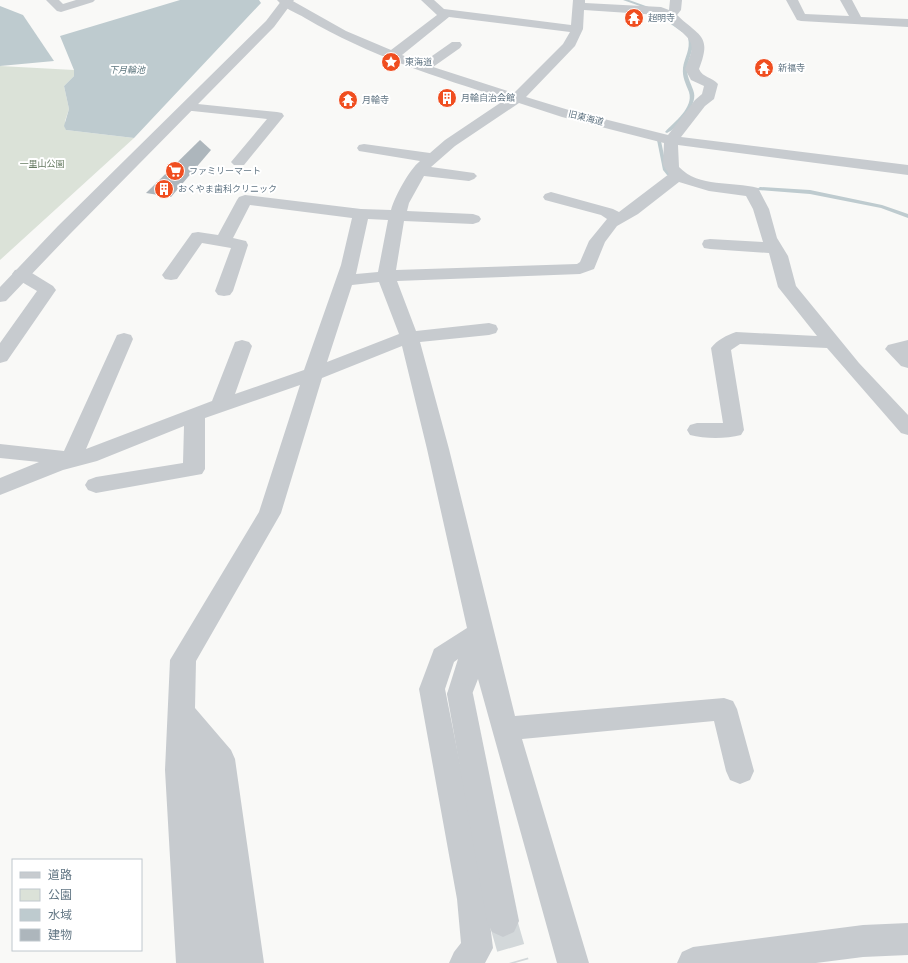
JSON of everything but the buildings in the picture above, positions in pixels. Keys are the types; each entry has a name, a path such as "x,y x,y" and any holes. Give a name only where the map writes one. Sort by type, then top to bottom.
{"street":[{"path":"52,0 61,8 89,0"},
{"path":"0,297 270,24 288,2 305,0"},
{"path":"427,0 440,12 577,29"},
{"path":"671,16 675,10 676,0"},
{"path":"792,0 801,17 908,23"},
{"path":"846,0 857,20"},
{"name":"旧東海道","path":"288,2 342,34 392,56 516,99 567,114 671,140 907,172"},
{"path":"573,963 506,729 480,632 438,449 409,338 386,276 393,230 401,203 420,171 450,143 516,99 569,46 577,29 579,3 639,11 661,11 671,16 679,24 695,35 700,43 699,52 692,69 696,77 711,84 709,96 700,103 671,140 674,177"},
{"path":"392,56 446,13"},
{"path":"424,68 456,45"},
{"path":"188,107 277,116 239,162"},
{"path":"364,148 434,158"},
{"path":"420,171 469,176"},
{"path":"551,197 613,216 674,177 715,189 752,191 761,209 769,238 779,256 787,287 892,412 908,428"},
{"path":"345,280 386,276 580,269 588,265 597,241 611,223 613,216 647,189"},
{"path":"223,241 244,200 361,214 473,219"},
{"path":"204,962 179,770 183,660 270,513 312,374 345,280 361,214"},
{"path":"171,275 198,237 240,245 224,291"},
{"path":"710,244 775,248"},
{"path":"0,356 48,290 22,274"},
{"path":"0,488 27,475 71,459 89,456 221,404 312,374 409,338 489,329"},
{"path":"697,430 734,430 721,348 736,338 833,343"},
{"path":"71,459 124,339"},
{"path":"221,404 242,346"},
{"path":"908,346 895,349 908,362"},
{"path":"96,485 194,469 195,414"},
{"path":"0,451 71,459"},
{"path":"480,632 460,694 503,920"},
{"path":"465,963 477,948 472,899 432,689 444,656 480,632"},
{"path":"506,729 724,709 740,771"},
{"path":"182,711 221,759 248,963"},
{"path":"692,963 863,941 908,939"}],"green space":[{"name":"一里山公園","path":"0,66 74,70 74,76 64,86 69,109 65,121 66,130 134,138 0,260"}],"water":[{"name":"下月輪池","path":"180,0 259,0 261,3 134,138 66,130 64,126 69,109 64,86 74,76 74,70 60,36"},
{"path":"0,6 23,15 54,61 0,66"}],"waterway":[{"path":"625,0 655,10"},
{"path":"662,16 683,31"},
{"path":"667,132 684,115 692,100 692,95 685,74 686,62 691,46 690,38"},
{"path":"659,141 665,170 669,174"},
{"path":"760,189 810,192 882,207 908,216"}],"tunnel":[{"path":"503,921 515,963"}],"place":[{"name":"超明寺","path":"634,18"},
{"name":"東海道","path":"391,62"},
{"name":"新福寺","path":"764,68"},
{"name":"月輪自治会館","path":"447,98"},
{"name":"月輪寺","path":"348,100"},
{"name":"ファミリーマート","path":"175,171"},
{"name":"おくやま歯科クリニック","path":"164,189"}]}
